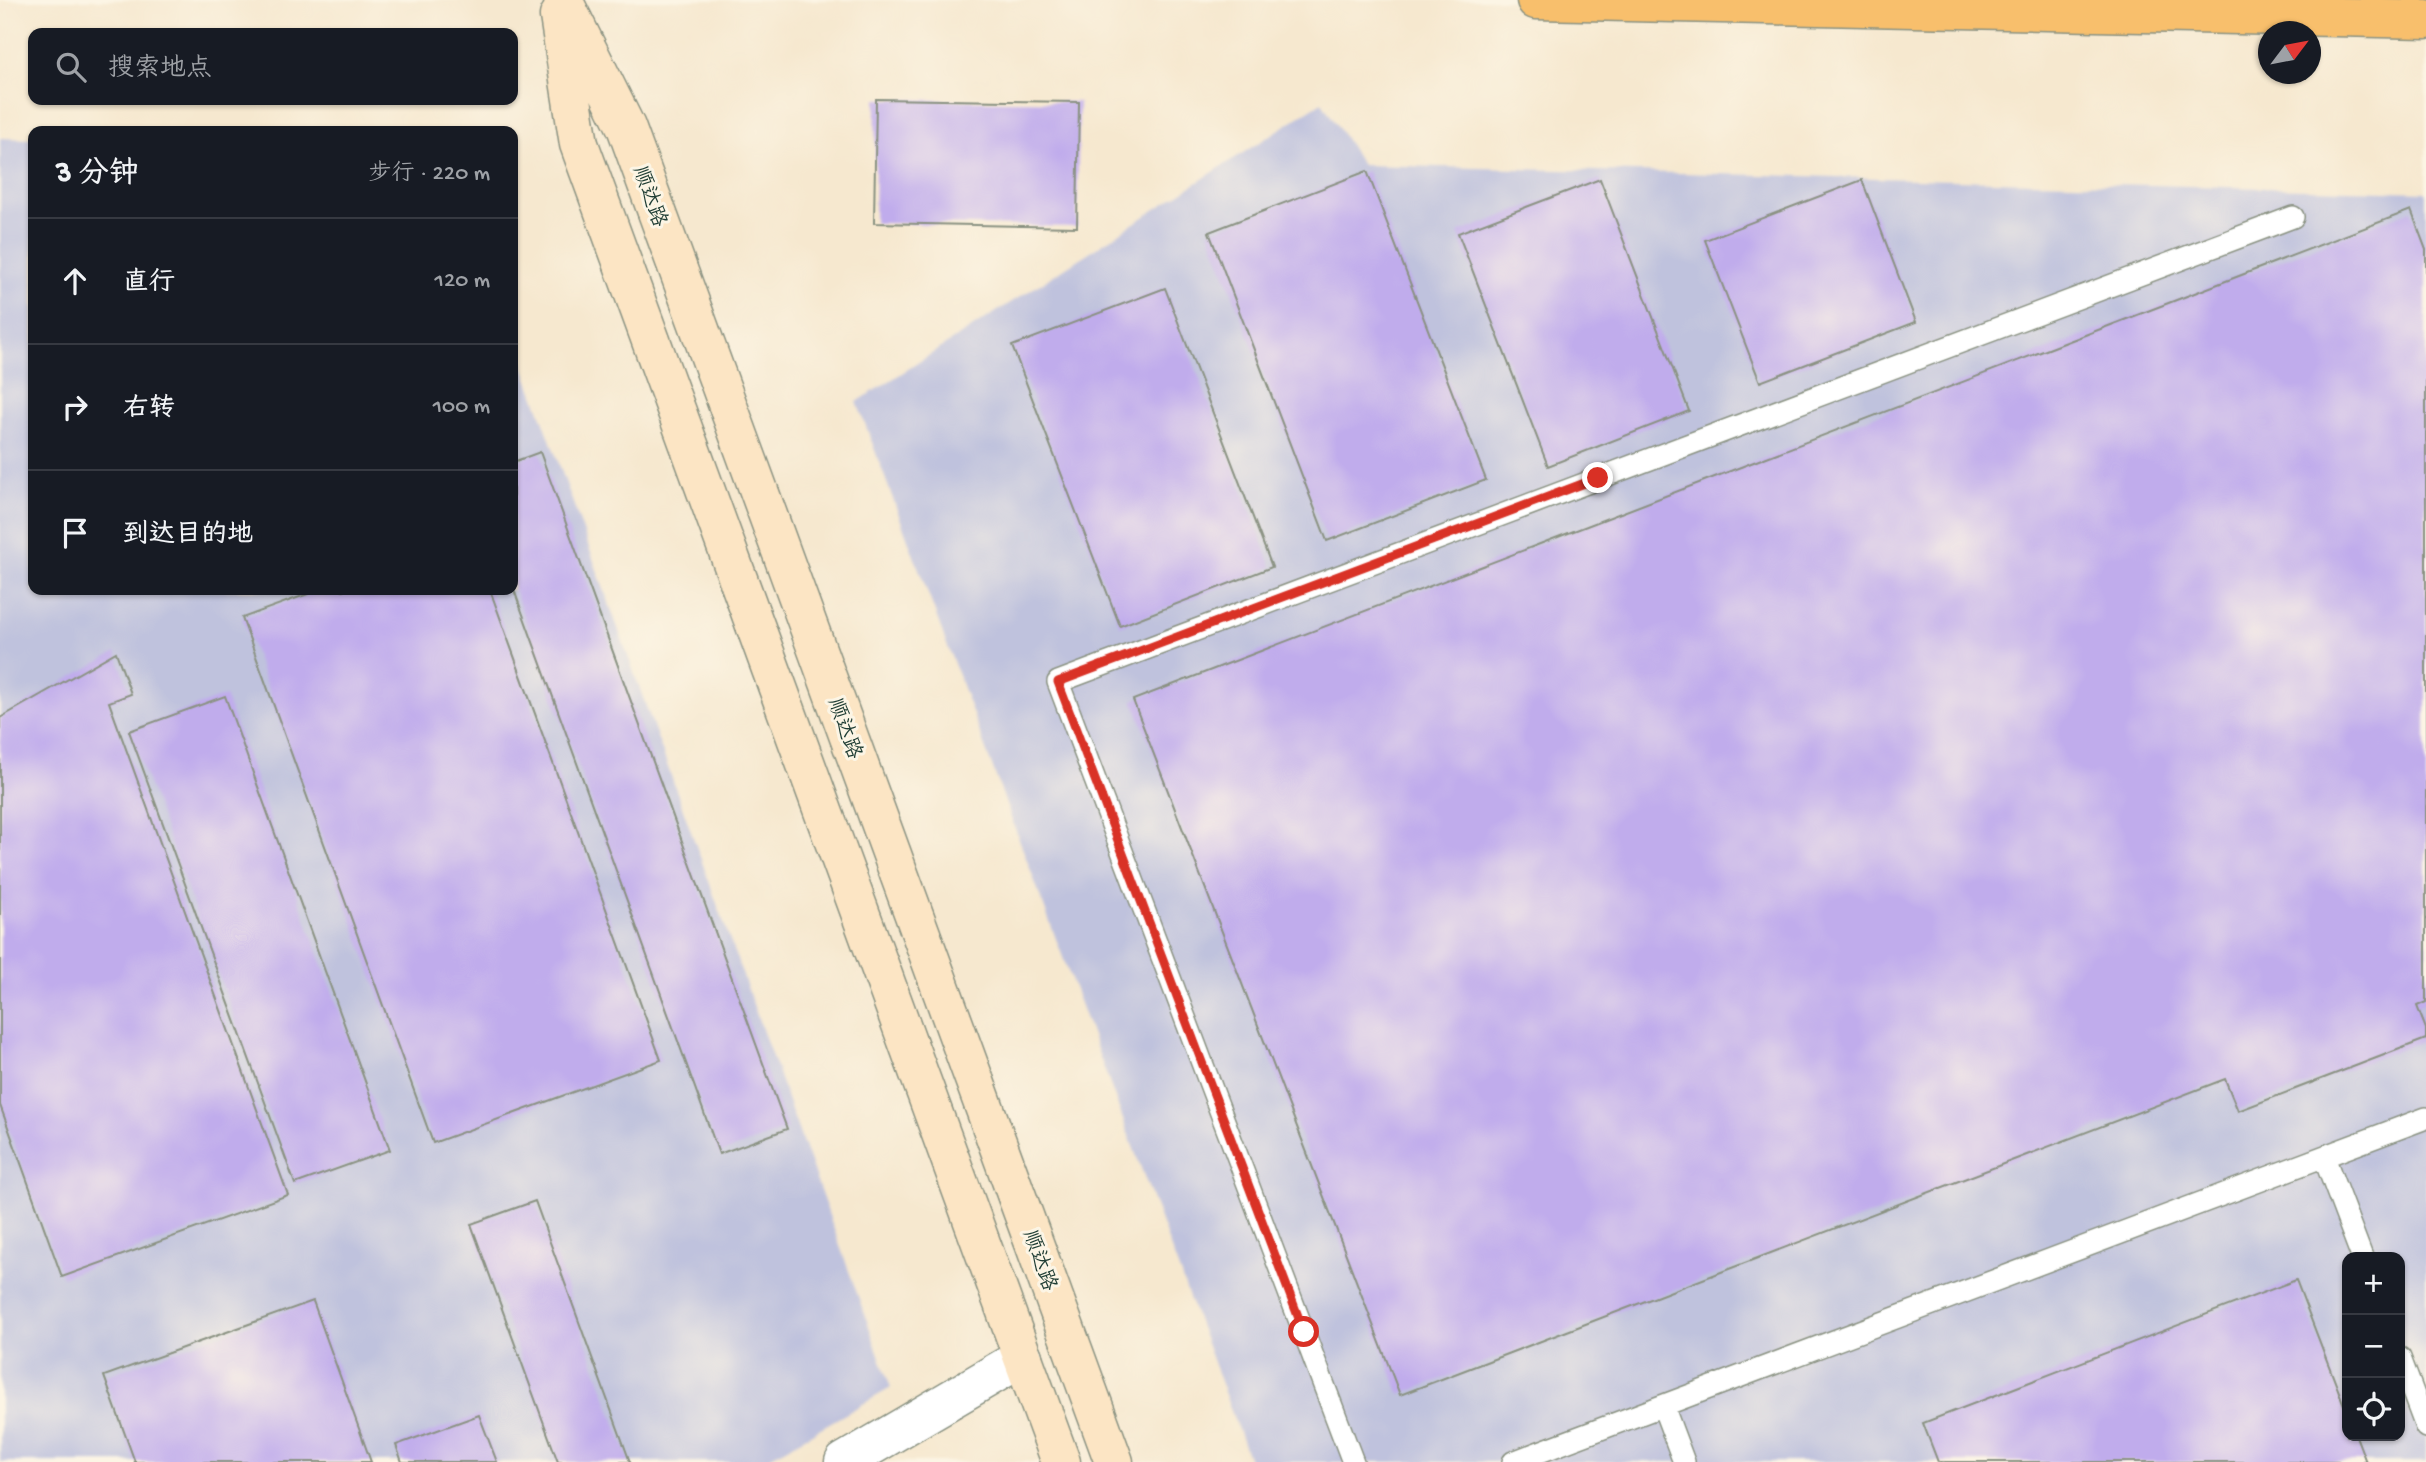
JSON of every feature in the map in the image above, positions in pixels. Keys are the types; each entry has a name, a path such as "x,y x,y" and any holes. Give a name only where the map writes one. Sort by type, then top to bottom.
{"highway":[{"path":"1536,0 2426,19"}],"main road":[{"path":"556,0 579,144 1061,1462"},
{"name":"顺达路","path":"563,0 626,127 1114,1462"}],"street":[{"path":"844,1462 1023,1357"}],"lane":[{"path":"1353,1462 1058,682 2293,217"},
{"path":"1513,1462 2426,1118"},
{"path":"2324,1157 2360,1252"},
{"path":"2405,1371 2426,1427"},
{"path":"1663,1406 1684,1462"}],"shaded area":[{"path":"1322,102 1362,165 2426,192 2426,1462 1250,1462 857,402"},
{"path":"0,138 28,139 28,595 518,595 518,350 891,1388 761,1462 0,1462"}],"building":[{"path":"876,99 1079,102 1077,227 874,223"},
{"path":"1367,171 1486,480 1327,541 1209,232"},
{"path":"1600,179 1689,411 1548,466 1458,233"},
{"path":"1862,180 1916,322 1760,382 1705,240"},
{"path":"2411,210 2426,250 2426,1002 2417,1006 2426,1029 2426,1039 2238,1111 2225,1079 1400,1395 1133,700"},
{"path":"1165,288 1272,567 1120,626 1012,346"},
{"path":"540,452 787,1129 719,1154 516,595 518,460"},
{"path":"305,595 492,595 661,1060 433,1143 242,618"},
{"path":"116,652 131,694 109,702 288,1195 62,1277 0,1105 0,718"},
{"path":"225,696 390,1150 295,1184 129,731"},
{"path":"535,1201 630,1462 558,1462 471,1224"},
{"path":"2296,1280 2342,1400 2342,1441 2358,1441 2366,1462 1938,1462 1923,1423"},
{"path":"313,1301 371,1462 135,1462 104,1376"},
{"path":"479,1415 497,1462 402,1462 396,1445"}],"route":[{"path":"1304,1332 1058,682 1598,478"}]}
